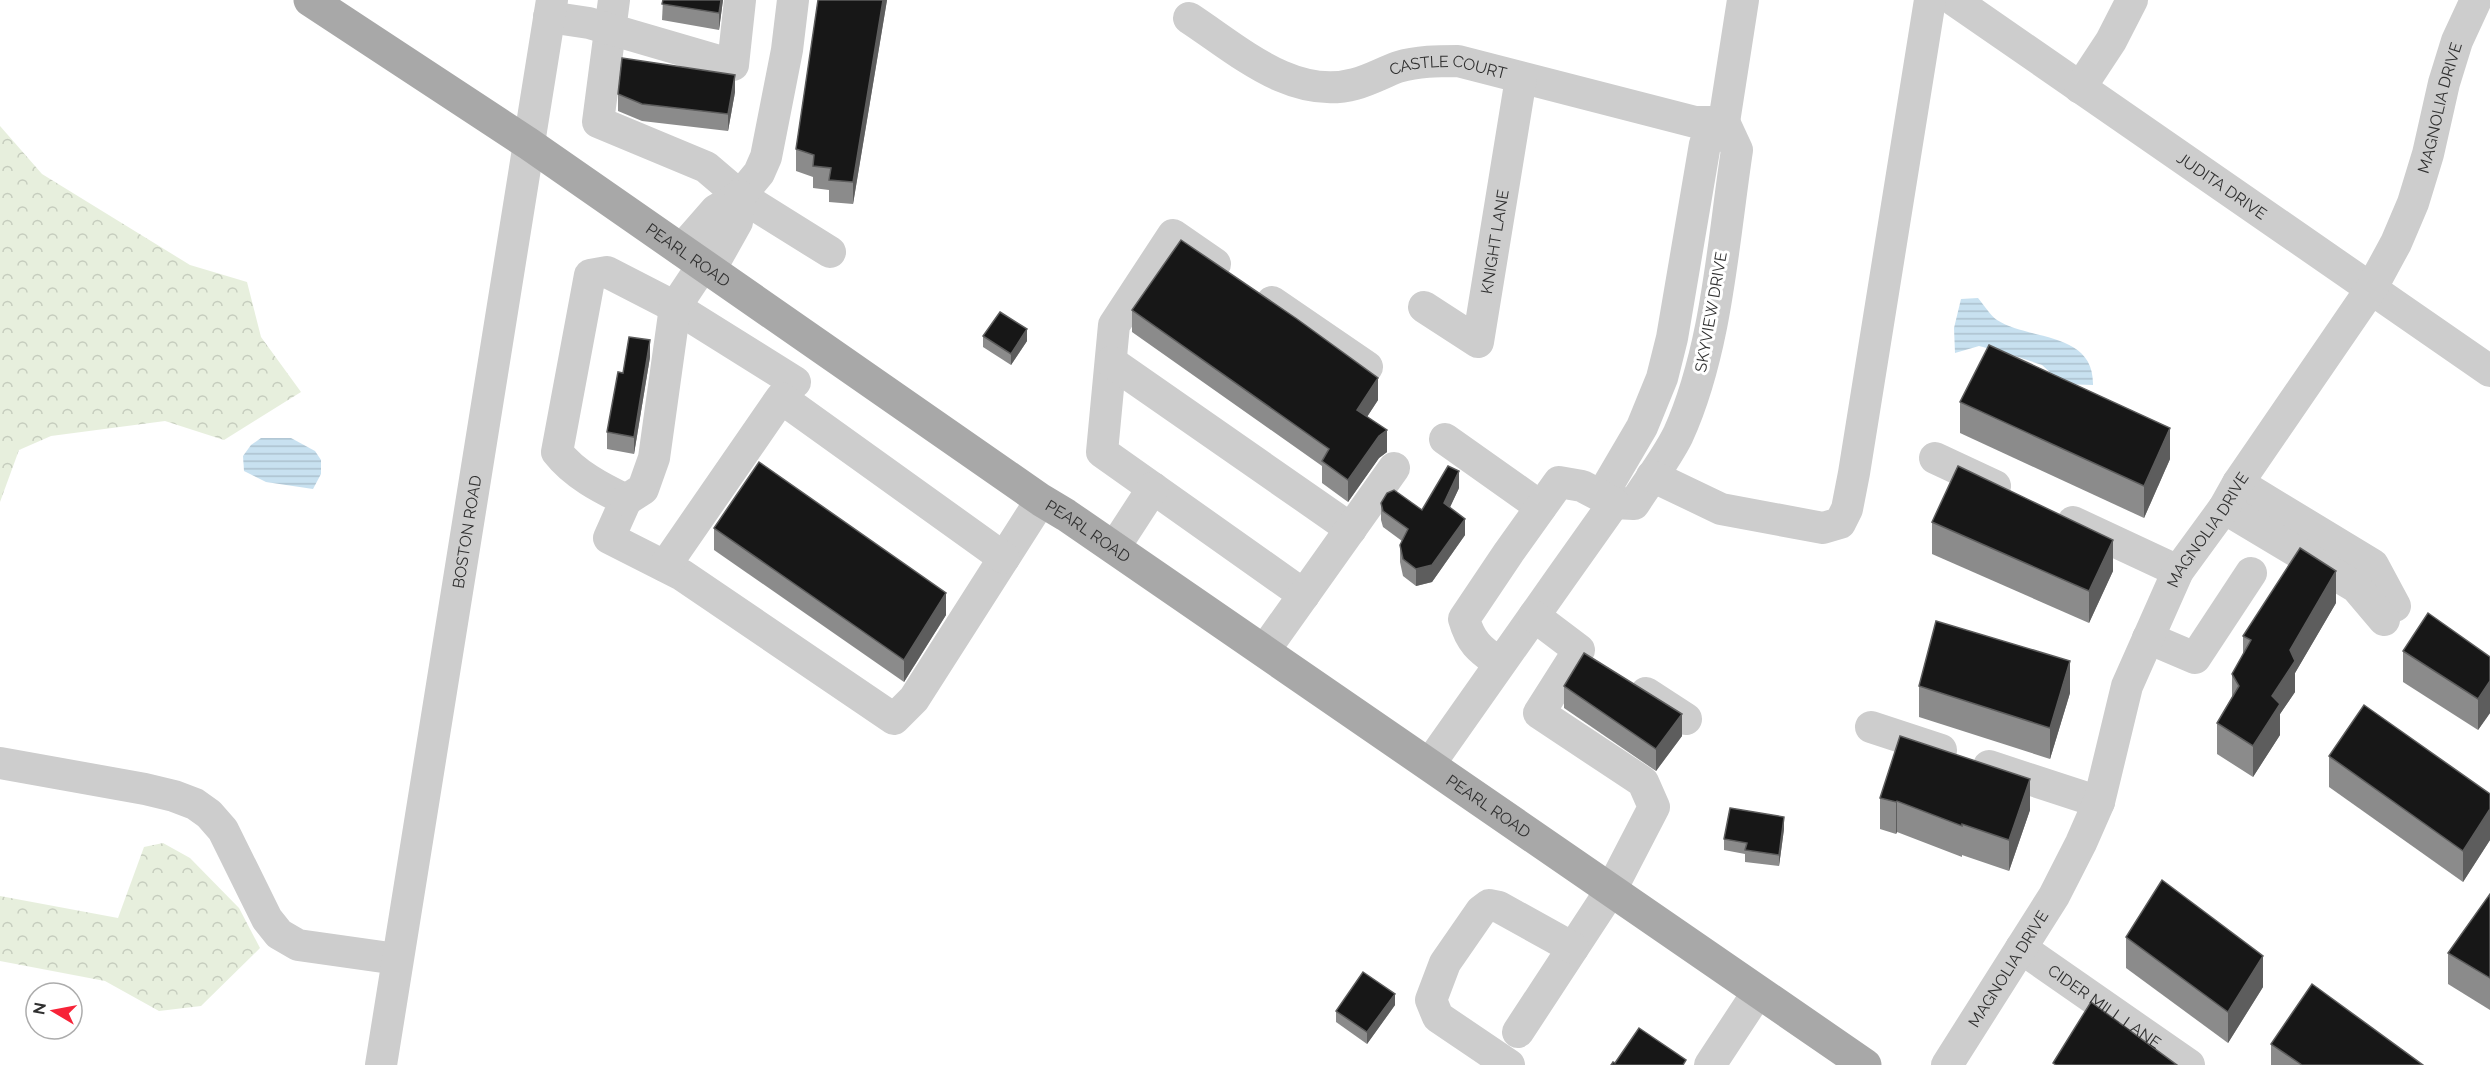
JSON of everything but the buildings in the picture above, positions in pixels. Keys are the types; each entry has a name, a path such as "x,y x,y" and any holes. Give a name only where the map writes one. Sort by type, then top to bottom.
{"main road":[{"name":"PEARL ROAD","path":"310,0 529,144 1041,500 1865,1065"}],"street":[{"path":"550,8 589,23 612,14 733,65 740,0"},
{"path":"793,0 785,60 766,157 759,173 740,196 717,210 698,262 675,308 654,458 643,489 626,500 609,538 692,581 894,719 914,699 961,604 1004,558 1041,500"},
{"path":"1724,122 1743,0"},
{"path":"1652,476 1721,509 1823,528 1840,523 1847,509 1854,473 1930,0"},
{"name":"JUDITA DRIVE","path":"1954,0 2490,371"},
{"path":"2080,88 2111,41 2132,0"},
{"name":"MAGNOLIA DRIVE","path":"1947,1065 2054,896 2099,802 2127,686 2178,571 2371,289 2396,243 2413,203 2428,154 2444,83 2457,41 2476,0"},
{"name":"BOSTON ROAD","path":"381,1065 550,8"},
{"path":"612,14 598,122 706,167 740,196 830,252"},
{"name":"CASTLE COURT","path":"1189,18 1282,78 1306,86 1331,88 1355,84 1400,67 1433,61 1458,61 1695,122 1724,122"},
{"name":"KNIGHT LANE","path":"1424,308 1478,342 1521,78"},
{"name":"SKYVIEW DRIVE","path":"1724,122 1737,150 1707,348 1696,387 1677,436 1652,476 1634,504 1614,503 1608,484 1642,427 1662,378 1672,338 1705,144 1724,122"},
{"path":"1304,594 1102,452 1114,325 1173,236 1366,367"},
{"path":"626,500 597,486 564,461 557,452 590,275 607,272 675,308 788,390 1004,558"},
{"path":"665,566 753,459 788,390 825,350"},
{"path":"1111,362 1351,529"},
{"path":"1445,439 1541,507"},
{"path":"1935,458 2020,497"},
{"path":"1264,651 1394,468"},
{"path":"1429,765 1614,503 1582,486 1559,483 1541,507 1464,619 1469,636 1480,649 1500,664"},
{"path":"1114,548 1153,488"},
{"path":"2231,495 2373,566 2390,613"},
{"path":"2051,512 2178,571"},
{"path":"2148,638 2195,658 2251,573"},
{"path":"1534,616 1686,719"},
{"path":"1518,1032 1611,890 1654,807 1643,783 1539,712 1599,662"},
{"path":"1871,727 2099,802"},
{"path":"0,764 145,789 195,804 209,814 222,830 267,919 279,934 298,945 397,960"},
{"path":"1509,1065 1438,1017 1431,1000 1444,963 1481,911 1490,905 1499,907 1573,948"},
{"name":"CIDER MILL LANE","path":"2021,948 2189,1065"},
{"path":"1710,1065 1758,992"}],"green space":[{"path":"0,126 42,174 190,265 247,282 261,337 301,392 224,440 165,421 51,436 19,450 0,502"},
{"path":"163,843 190,858 239,908 260,948 201,1006 159,1011 105,981 0,961 0,896 118,918 144,847"}],"water":[{"path":"1978,298 1997,320 2011,327 2072,346 2083,355 2091,368 2093,385 2063,384 2042,365 1979,346 1955,353 1954,328 1961,299"},
{"path":"261,438 291,438 315,451 321,460 321,474 313,489 266,482 244,471 243,456 251,445"}]}
